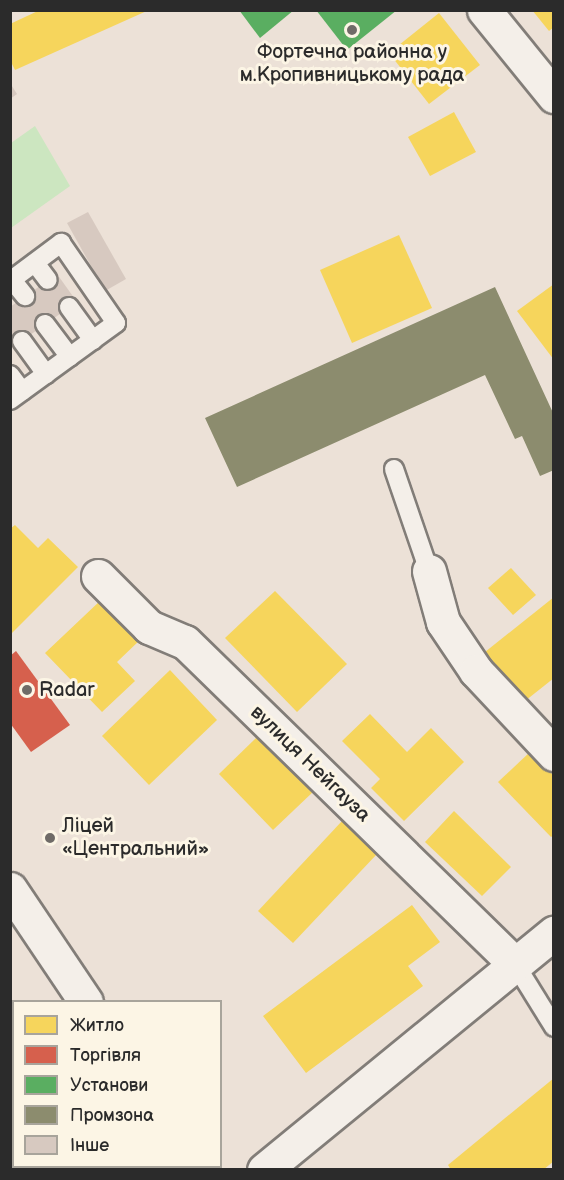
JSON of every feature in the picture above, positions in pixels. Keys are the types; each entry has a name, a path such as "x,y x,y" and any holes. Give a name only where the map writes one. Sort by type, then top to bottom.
{"street":[{"path":"484,10 554,96"},
{"path":"429,571 443,622 476,671 554,753"},
{"name":"вулиця Нейгауза","path":"98,576 149,627 185,642 515,964"},
{"path":"10,889 85,1000"},
{"path":"264,1170 554,933"}],"lane":[{"path":"10,375 16,396 116,323 61,243 11,280 25,296"},
{"path":"35,263 48,280"},
{"path":"69,307 93,340"},
{"path":"45,324 70,357"},
{"path":"22,341 46,374"},
{"path":"394,469 429,571"},
{"path":"515,964 554,1027"}],"green space":[{"path":"35,126 70,186 11,228 11,143"}],"water":[{"path":"10,1069 12,1071 12,1168 63,1169 11,1169"}],"building: Житло":[{"path":"40,10 149,10 15,70 10,60 10,24"},
{"path":"532,10 554,10 554,27 549,31"},
{"path":"439,13 480,65 429,104 389,53"},
{"path":"454,112 476,152 430,176 408,137"},
{"path":"399,235 432,308 352,343 320,270"},
{"path":"554,284 554,360 517,311"},
{"path":"15,525 38,548 48,538 78,567 10,635 10,529"},
{"path":"511,568 536,595 513,615 488,588"},
{"path":"275,591 347,664 297,712 225,638"},
{"path":"554,597 554,678 525,701 485,652"},
{"path":"102,599 141,639 117,662 135,681 102,712 45,653"},
{"path":"170,670 217,720 149,785 102,736"},
{"path":"370,714 407,752 431,728 464,762 404,821 371,788 380,779 342,741"},
{"path":"258,736 314,791 273,830 219,774"},
{"path":"530,752 554,776 554,835 551,837 498,782"},
{"path":"454,811 511,867 482,896 425,842"},
{"path":"342,821 377,854 293,943 258,911"},
{"path":"412,905 440,942 408,966 423,986 306,1073 263,1016"},
{"path":"554,1078 554,1161 543,1170 451,1170 448,1165"}],"building: Торгівля":[{"name":"Radar","path":"16,651 70,725 31,752 10,723 10,656"}],"building: Установи":[{"name":"Фортечна районна у м.Кропивницькому рада","path":"239,10 294,10 260,38"},
{"name":"Фортечна районна у м.Кропивницькому рада","path":"316,10 397,10 347,50"}],"building: Промзона":[{"path":"495,287 554,415 554,470 540,476 522,436 515,439 485,375 237,487 205,418"}],"building: Інше":[{"path":"10,83 17,94 10,99"},
{"path":"88,212 126,279 105,291 67,223"},
{"path":"57,274 77,302 10,349 10,307"}],"place":[{"name":"Фортечна районна у м.Кропивницькому рада","path":"352,30"},
{"name":"Radar","path":"27,690"},
{"name":"Ліцей «Центральний»","path":"50,838"}]}
